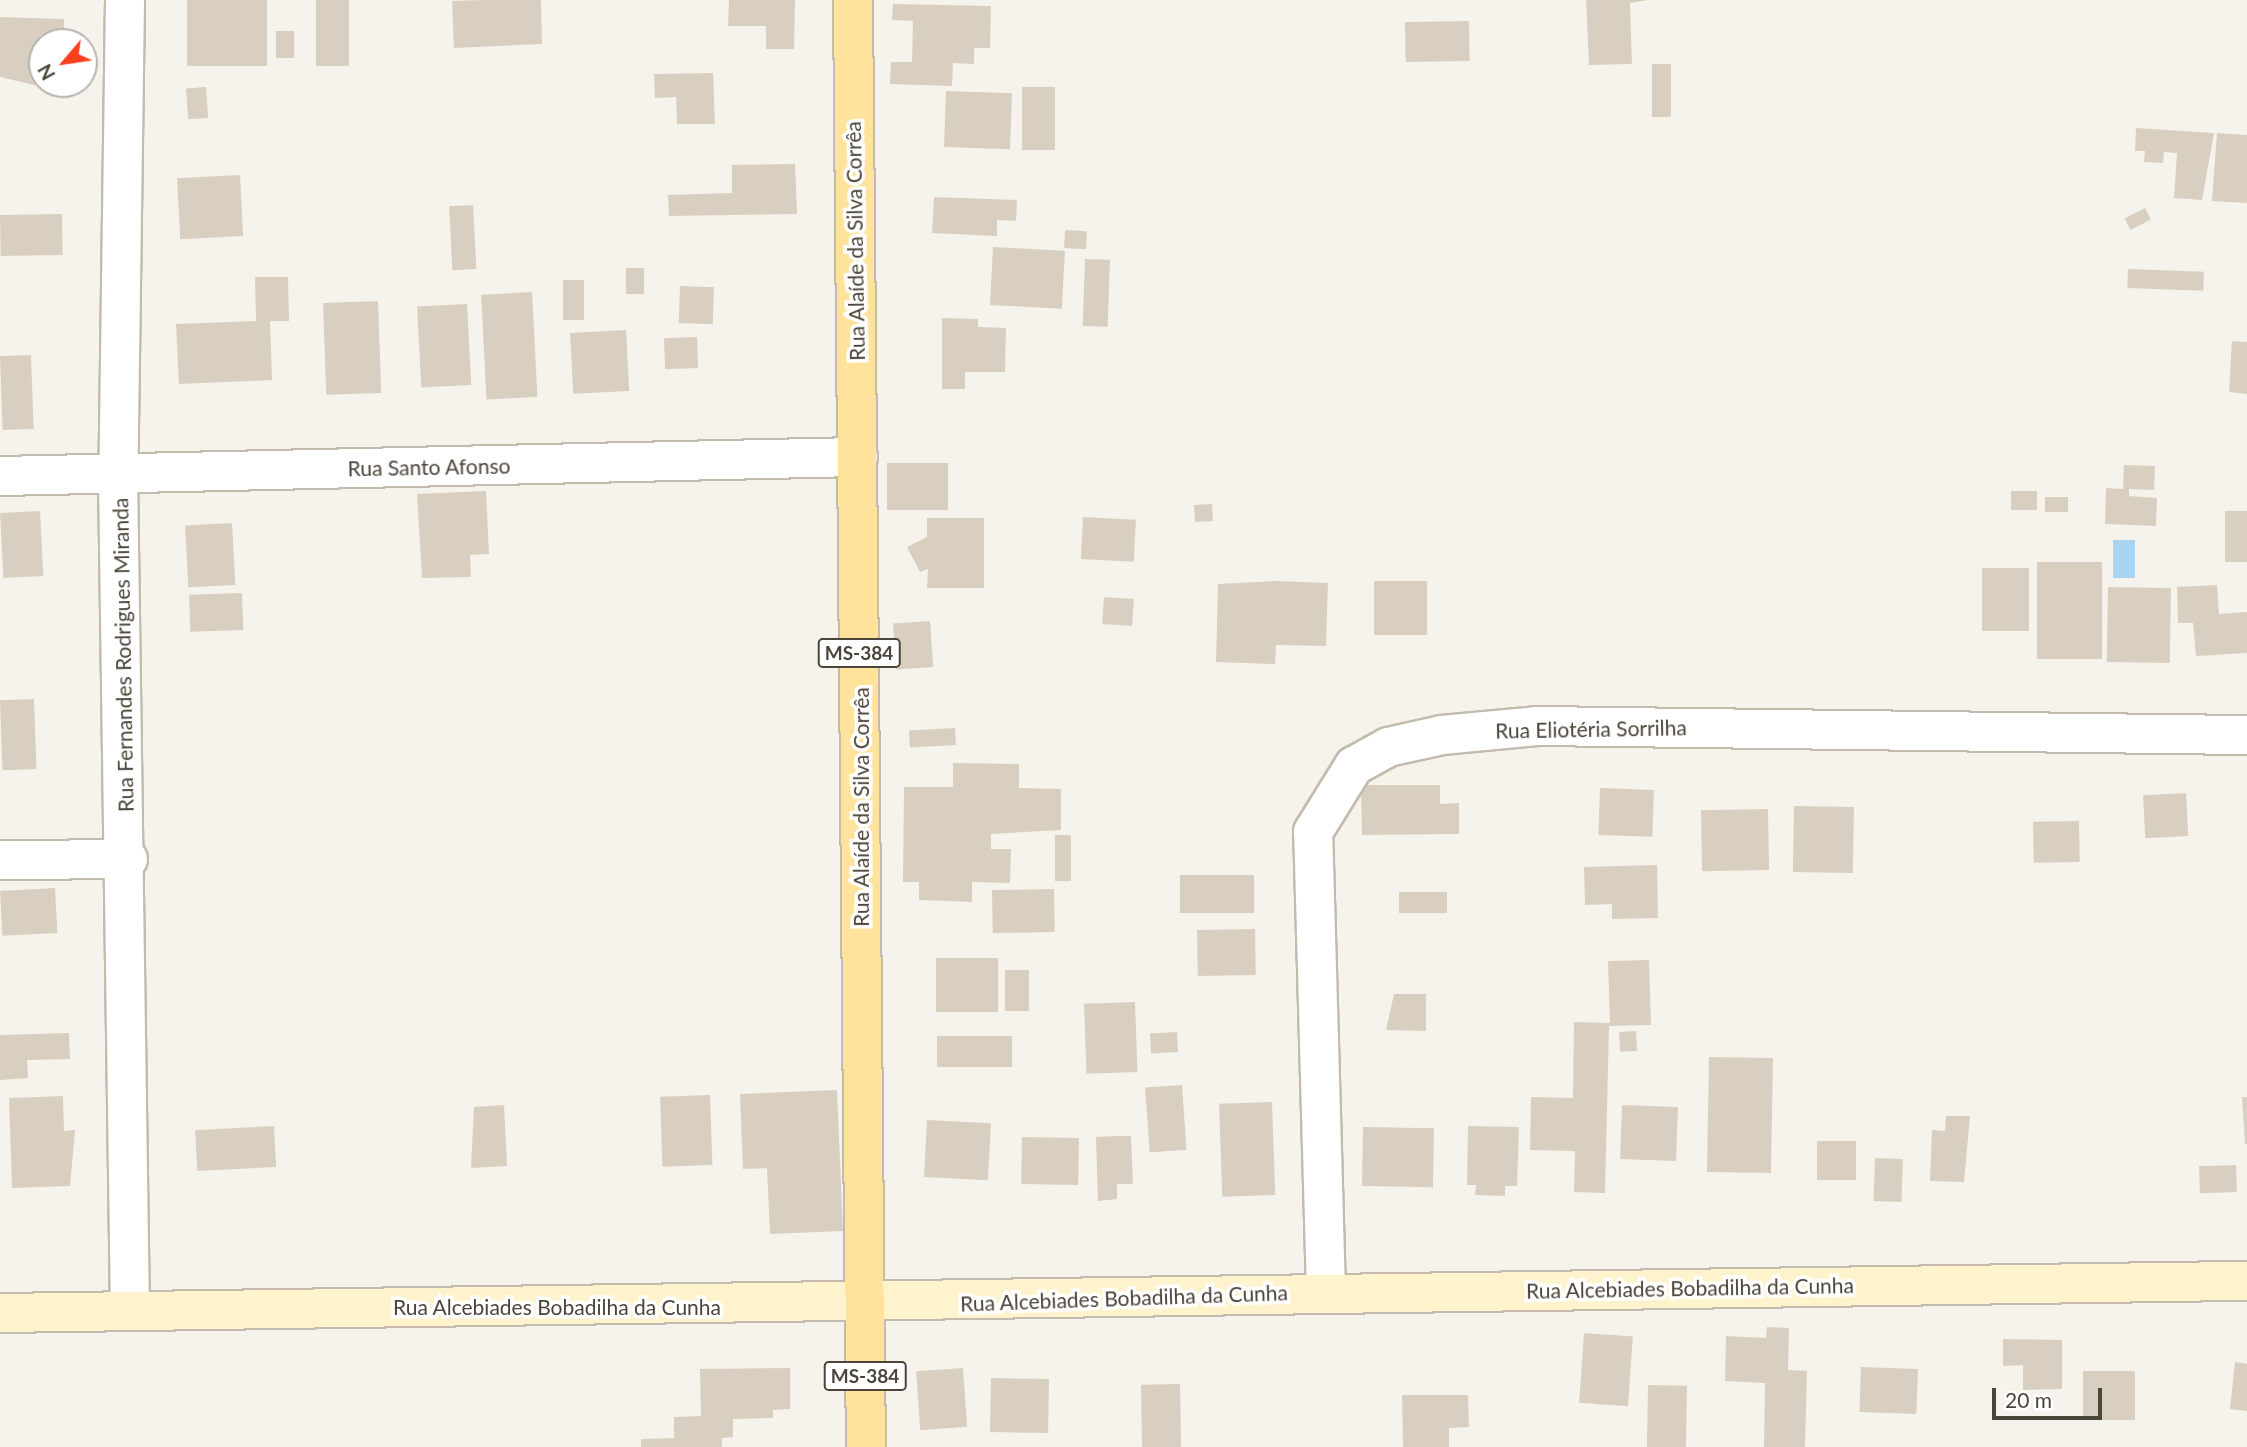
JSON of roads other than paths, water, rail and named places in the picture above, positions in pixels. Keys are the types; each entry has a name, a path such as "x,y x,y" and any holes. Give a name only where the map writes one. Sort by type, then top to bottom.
{"main road":[{"name":"Rua Alaíde da Silva Corrêa","path":"853,0 866,1447"}],"street":[{"name":"Rua Fernandes Rodrigues Miranda","path":"125,0 118,475 128,859 130,1311"},
{"name":"Rua Santo Afonso","path":"0,476 858,457"},
{"name":"Rua Eliotéria Sorrilha","path":"1326,1292 1313,832 1354,766 1388,747 1442,734 1537,726 2247,734"},
{"path":"0,860 128,859"},
{"name":"Rua Alcebiades Bobadilha da Cunha","path":"0,1313 864,1305 1326,1292 2247,1282"}],"water":[{"path":"2113,540 2135,540 2135,578 2113,578"}]}
